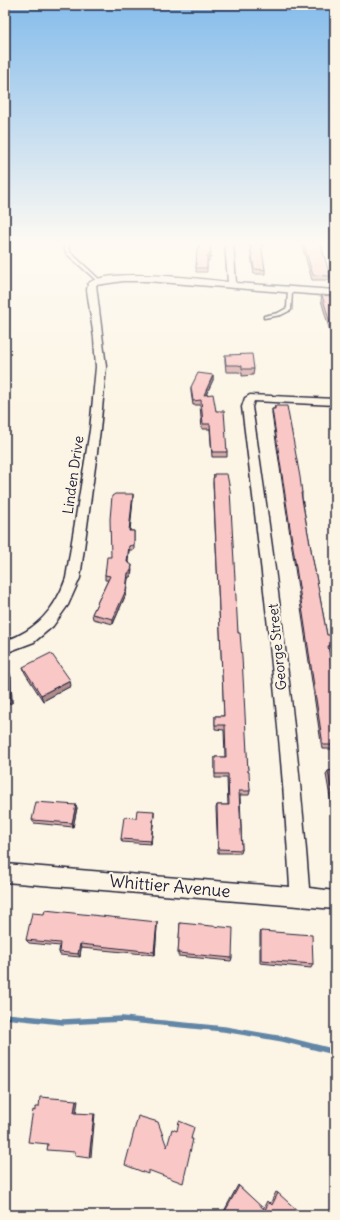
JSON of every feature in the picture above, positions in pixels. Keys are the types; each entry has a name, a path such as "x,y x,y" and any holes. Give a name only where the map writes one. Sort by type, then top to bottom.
{"street":[{"name":"Linden Drive","path":"5,647 14,645 30,636 54,617 65,600 73,578 95,430 101,367 101,353 93,299"},
{"name":"George Street","path":"300,897 293,790 270,573 247,407 250,398 335,402"},
{"name":"Whittier Avenue","path":"5,873 335,900"}],"lane":[{"path":"266,316 279,314 289,309 290,299"}],"building":[{"path":"323,299 334,299 335,341"},
{"path":"252,354 254,369 242,369 242,366 238,365 226,365 225,355"},
{"path":"198,373 213,375 204,395 213,394 216,411 224,411 227,452 212,452 210,424 203,424 201,400 193,401 191,387"},
{"path":"275,406 287,406 300,477 307,528 327,635 331,635 333,645 328,646 335,685 335,745 323,745 272,409 275,409"},
{"path":"214,474 227,474 230,490 238,633 240,633 242,657 250,791 239,791 242,850 218,849 217,805 229,805 228,774 215,774 215,757 226,757 225,725 215,725 215,716 224,716"},
{"path":"115,494 133,494 129,531 134,531 134,545 129,546 127,562 132,565 131,571 128,573 126,590 113,619 92,614 110,576 105,575 107,557 111,557 110,519 112,496"},
{"path":"51,653 70,680 41,695 23,667"},
{"path":"5,671 9,671 10,697 5,698"},
{"path":"335,770 335,799 333,799 328,771"},
{"path":"5,795 7,795 5,807"},
{"path":"36,802 76,805 72,823 32,820"},
{"path":"137,810 154,811 151,841 121,839 124,817 136,818"},
{"path":"45,910 157,922 154,952 80,944 78,954 59,952 60,943 26,940 32,913 44,914"},
{"path":"180,923 233,928 232,958 178,953"},
{"path":"261,931 312,935 313,964 261,960"},
{"path":"40,1097 76,1100 74,1113 94,1114 89,1158 75,1156 75,1152 47,1150 48,1144 28,1142 33,1110 35,1111 35,1107 39,1107"},
{"path":"138,1116 158,1122 167,1147 172,1129 177,1131 179,1121 194,1127 191,1139 193,1139 183,1183 148,1170 148,1174 125,1165"},
{"path":"239,1186 265,1210 269,1202 272,1205 278,1193 299,1212 297,1215 223,1215"}],"waterway":[{"path":"5,1016 63,1022 122,1019 224,1029 283,1039 335,1052"}]}
